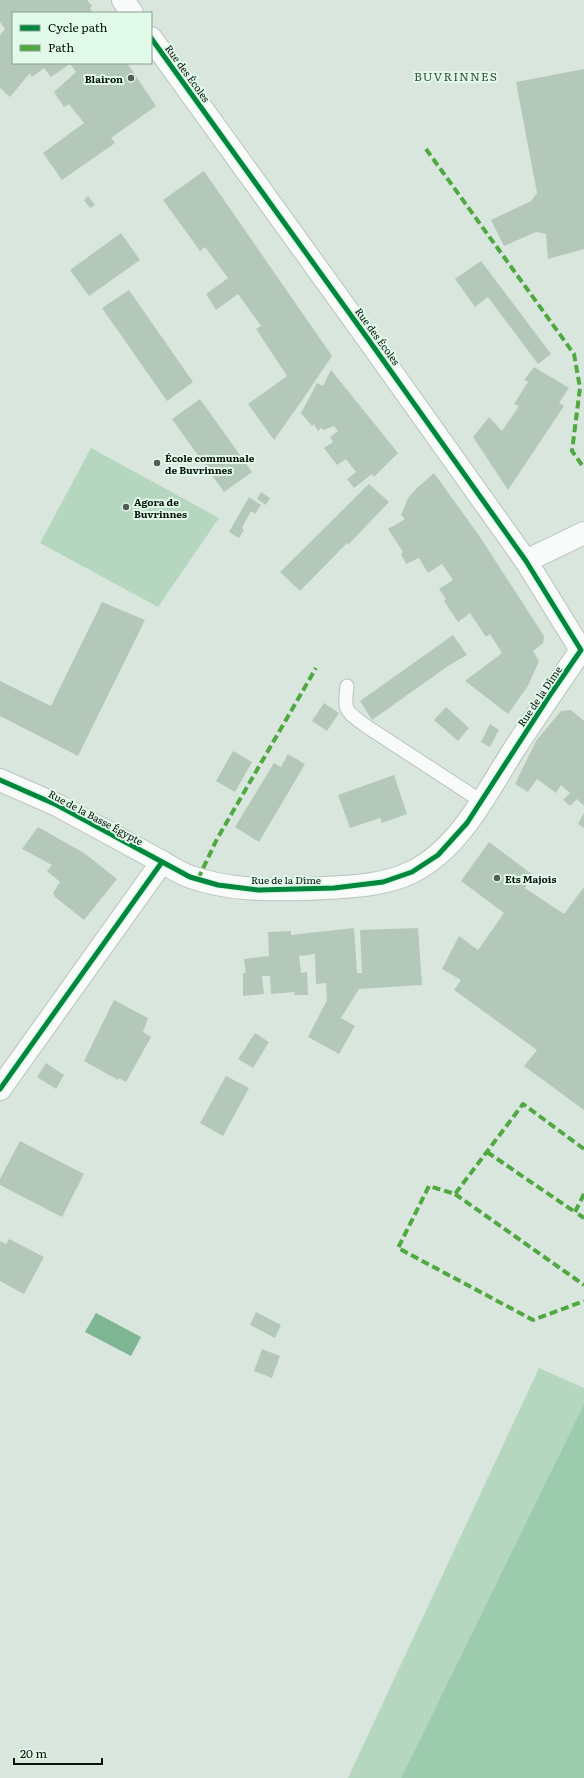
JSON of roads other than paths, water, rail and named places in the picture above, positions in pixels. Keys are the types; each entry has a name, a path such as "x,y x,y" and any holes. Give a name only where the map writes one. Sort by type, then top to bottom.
{"street":[{"path":"123,0 131,12"},
{"name":"Rue des Écoles","path":"152,39 366,335 526,561 582,653"},
{"path":"526,561 584,533"},
{"name":"Rue de la Dîme","path":"162,862 198,879 218,885 258,890 334,888 384,882 412,872 438,855 467,823 552,692 582,653"},
{"name":"Rue de la Basse Égypte","path":"0,780 57,805 162,862"},
{"path":"0,1089 162,862"}],"lane":[{"path":"347,686 345,701 348,712 366,726 481,801"}],"place":[{"name":"Blairon","path":"131,78"},
{"name":"École communale de Buvrinnes","path":"157,463"},
{"name":"Agora de Buvrinnes","path":"126,507"},
{"name":"Ets Majois","path":"497,878"}],"district":[{"name":"BUVRINNES","path":"456,76"}]}
